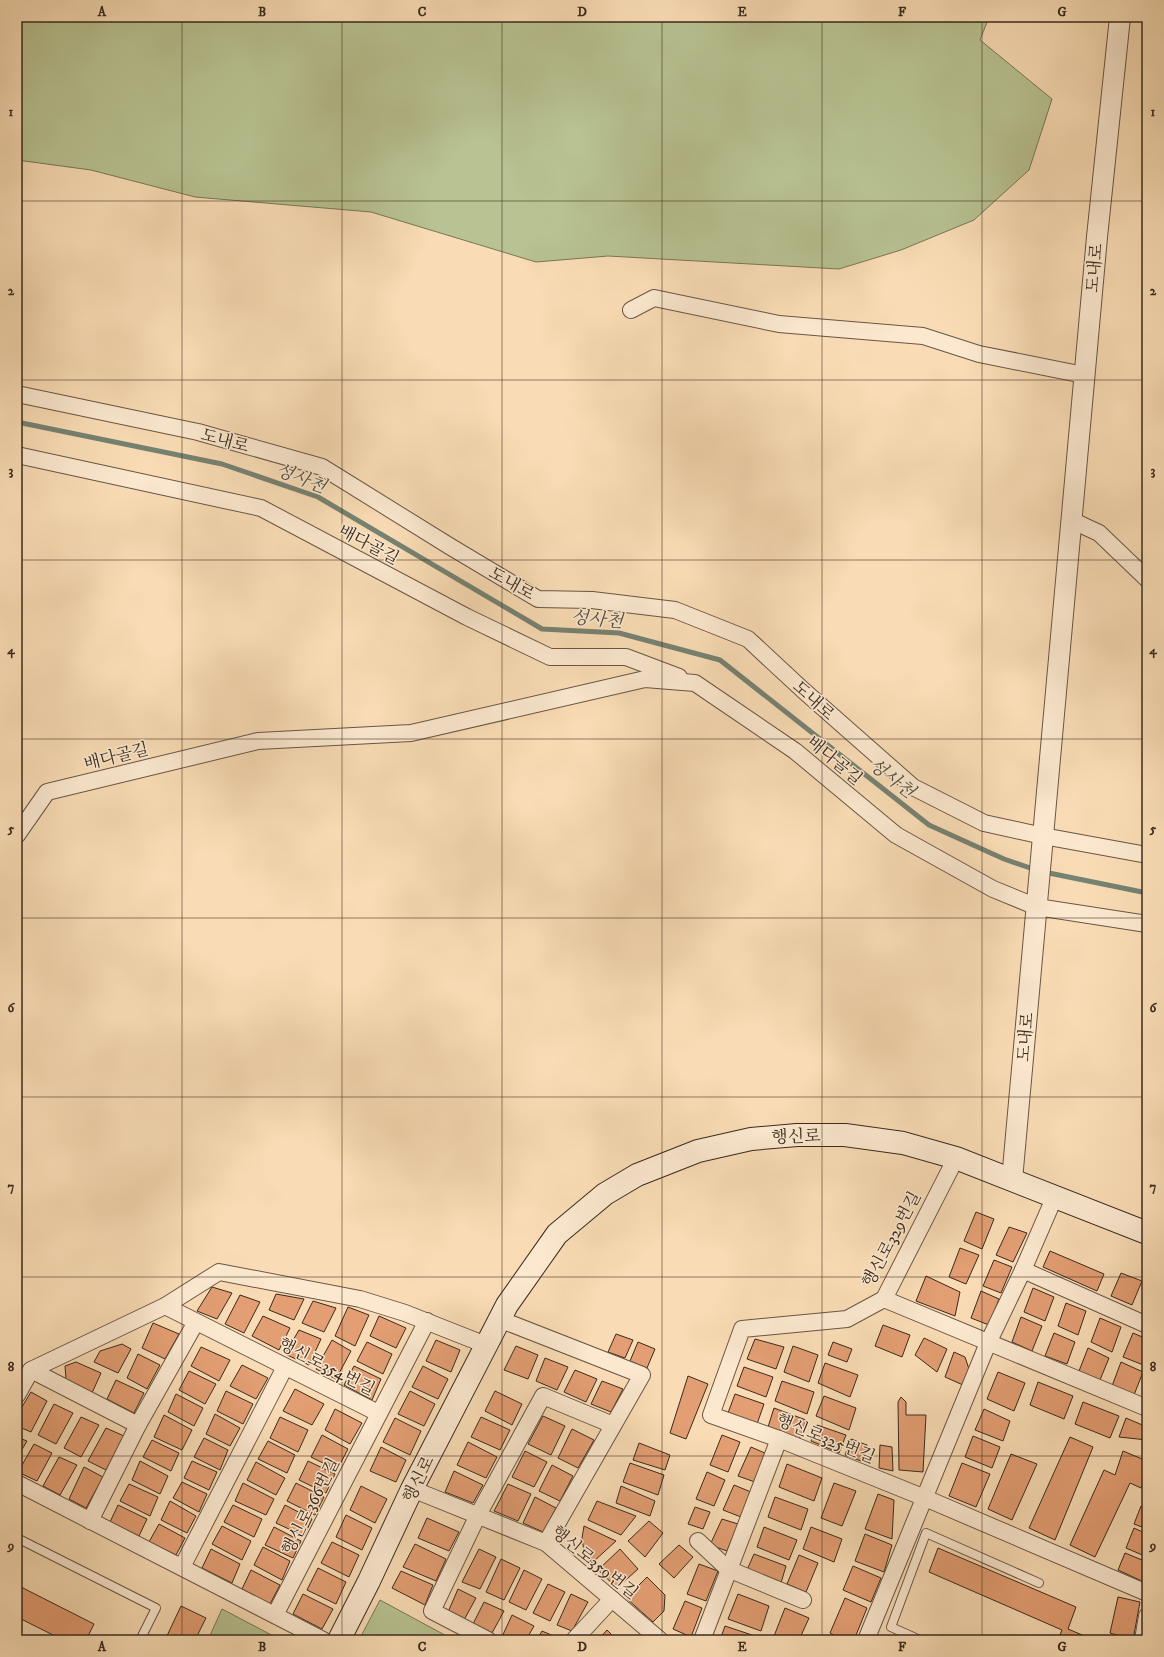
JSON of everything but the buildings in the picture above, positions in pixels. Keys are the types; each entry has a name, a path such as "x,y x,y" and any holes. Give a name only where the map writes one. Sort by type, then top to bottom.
{"main road":[{"name":"행신로","path":"339,1640 369,1581 412,1489 499,1319 535,1264 557,1234 605,1194 637,1175 698,1151 751,1139 797,1135 845,1135 903,1143 956,1158 1147,1234"}],"street":[{"name":"도내로","path":"1012,1180 1084,375 1120,17"},
{"path":"631,310 654,298 779,324 923,336 979,354 1084,375"},
{"name":"도내로","path":"17,394 198,432 322,467 538,599 592,600 675,610 748,639 804,692 913,787 984,823 1043,842"},
{"name":"배다골길","path":"17,455 261,508 467,617 550,657 626,657 695,683 795,751 896,835 993,889 1038,901 1147,924"},
{"path":"1072,520 1099,533 1147,579"},
{"name":"배다골길","path":"17,836 47,792 258,741 411,733 646,679 695,683"},
{"path":"1043,842 1147,855"},
{"name":"행신로329번길","path":"711,1415 742,1329 847,1319 884,1299 956,1158"},
{"path":"866,1640 926,1498 988,1343 1023,1270 1054,1196"},
{"path":"1023,1270 1147,1325"},
{"path":"17,1394 31,1370 165,1306 219,1272 360,1299 427,1321 486,1345"},
{"path":"884,1299 1147,1408"},
{"name":"행신로354번길","path":"165,1306 378,1414 427,1321"},
{"path":"499,1319 642,1376 546,1543"},
{"path":"90,1521 138,1425 196,1322"},
{"path":"182,1567 285,1366"},
{"path":"31,1370 138,1425"},
{"path":"488,1640 432,1611 478,1516 543,1396 613,1425"},
{"name":"행신로366번길","path":"275,1615 378,1414"},
{"name":"행신로325번길","path":"711,1415 779,1439 926,1498 1147,1593"},
{"path":"702,1640 779,1439"},
{"path":"17,1483 323,1640"},
{"name":"행신로359번길","path":"412,1489 546,1543 660,1640"},
{"path":"698,1541 728,1569 803,1600"},
{"path":"574,1640 612,1599"},
{"path":"1143,1640 1147,1616"}],"lane":[{"path":"920,1640 891,1627 926,1533 1039,1583"},
{"path":"17,1538 156,1608 140,1640"}],"green space":[{"path":"17,17 989,17 980,40 1052,99 1029,170 974,220 901,250 839,269 608,256 536,262 371,212 195,197 91,170 17,160"},
{"path":"380,1600 454,1640 359,1640"},
{"path":"222,1609 281,1640 208,1640"}],"waterway":[{"name":"성사천","path":"17,422 222,464 318,497 542,629 619,633 720,660 929,825 1004,859 1036,870"},
{"name":"성사천","path":"1044,872 1147,893"}]}
